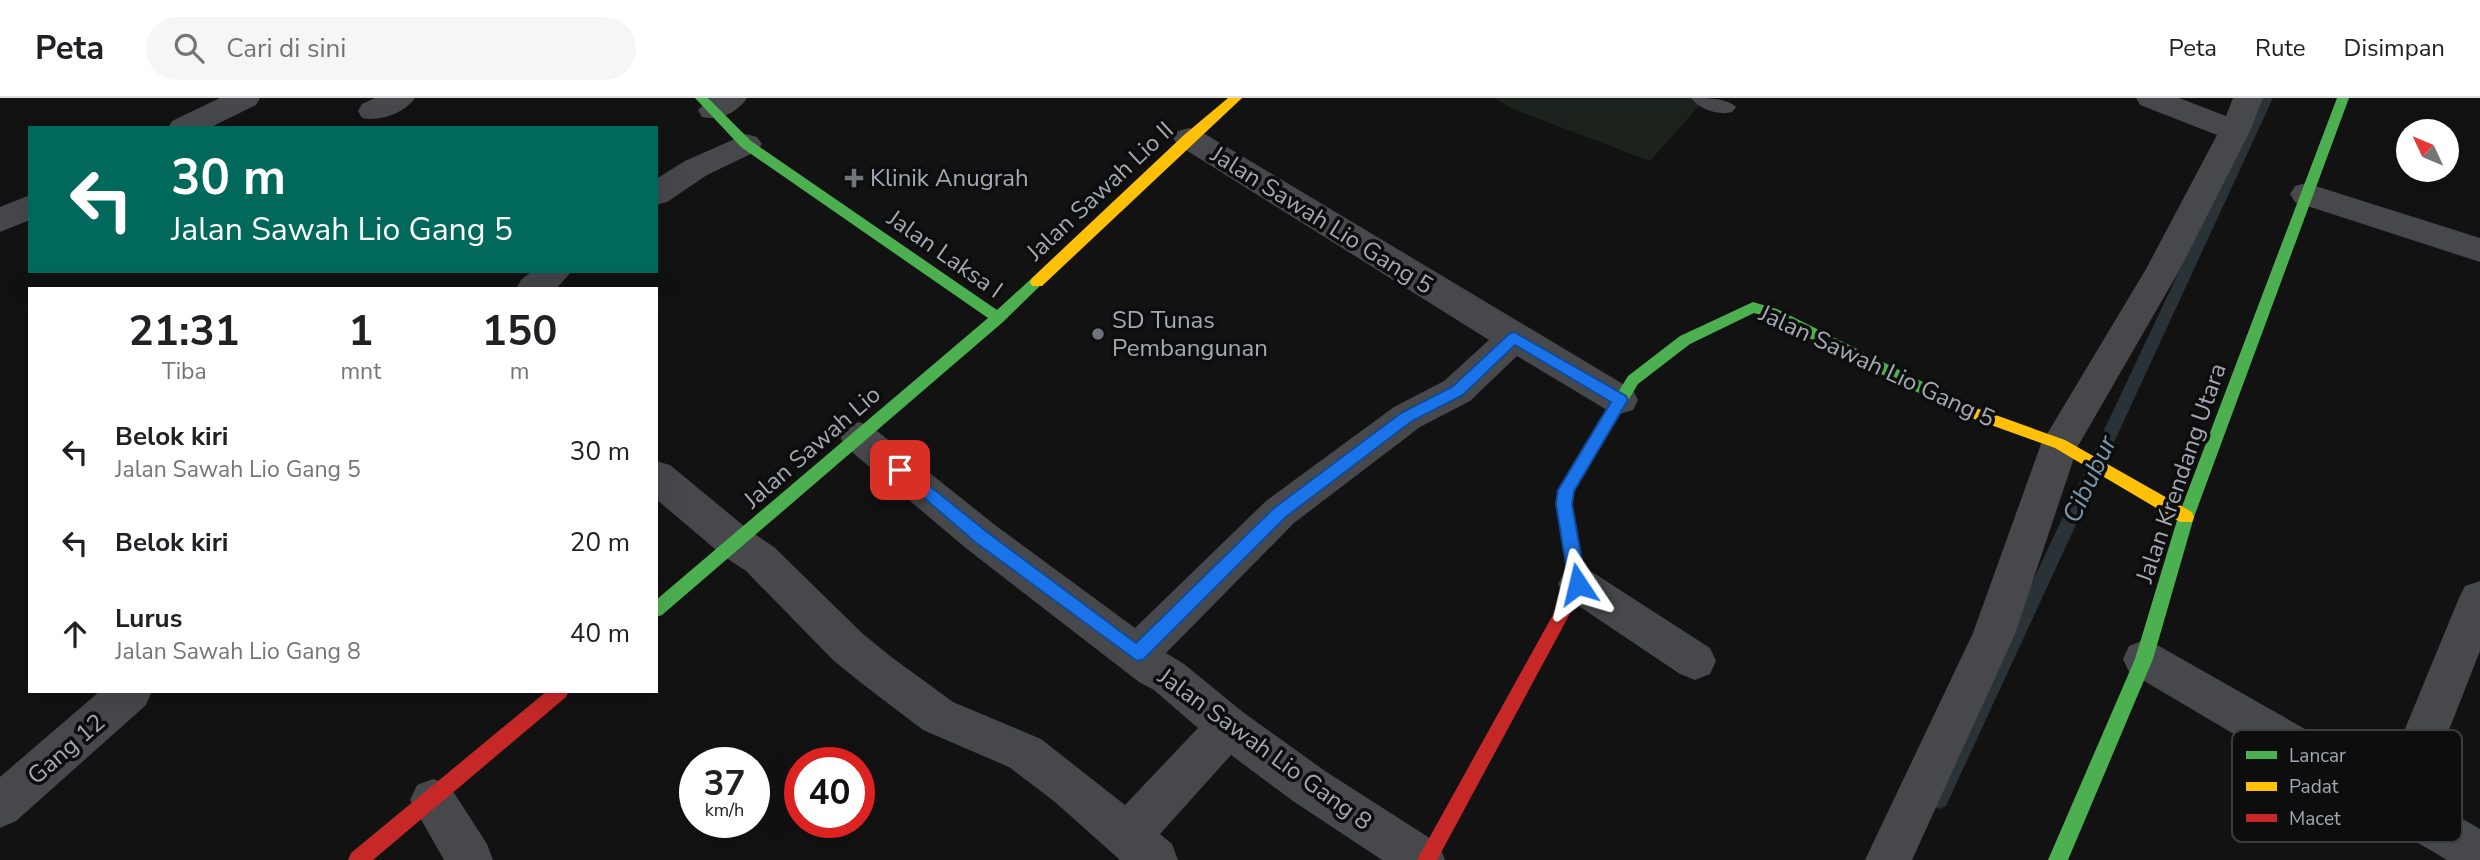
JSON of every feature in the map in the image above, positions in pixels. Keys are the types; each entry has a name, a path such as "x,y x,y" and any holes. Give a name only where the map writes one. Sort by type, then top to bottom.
{"street":[{"path":"187,126 245,98"},
{"name":"Jalan Sawah Lio II","path":"998,318 1189,138 1236,98"},
{"path":"1888,860 1994,634 2072,452 2241,115 2151,98"},
{"name":"Jalan Krendang Utara","path":"2058,860 2144,659 2186,517 2343,98"},
{"name":"Jalan Laksa I","path":"715,102 746,144 998,318"},
{"name":"Jalan Sawah Lio Gang 5","path":"1189,138 1620,400 1633,380 1685,340 1753,307 1891,371 1957,407 2072,452 2186,517"},
{"path":"658,193 696,168 746,144"},
{"path":"2306,194 2480,250"},
{"path":"0,222 28,207"},
{"path":"535,287 553,273"},
{"name":"Jalan Sawah Lio","path":"658,608 998,318"},
{"name":"Jalan Sawah Lio Gang 8","path":"1514,338 1457,391 1407,417 1280,512 1137,654 1228,727 1309,786 1424,860 1578,584"},
{"path":"1620,400 1566,490 1564,504 1578,584 1695,661"},
{"path":"859,437 981,537 1137,654"},
{"path":"658,478 769,568 848,647 938,716 1025,752 1142,848 1228,727"},
{"path":"2427,730 2480,598"},
{"path":"2144,659 2267,730"},
{"name":"Gang 12","path":"0,806 129,693"},
{"path":"358,860 558,693"},
{"path":"433,800 470,860"},
{"path":"2460,842 2480,854"}],"shaded area":[{"path":"1494,98 1706,98 1650,161 1513,109"}],"waterway":[{"name":"Cibubur","path":"1939,800 2267,98"}],"traffic: fast":[{"path":"701,98 746,144 998,318"},
{"path":"2058,860 2144,659 2186,517 2343,98"},
{"path":"658,608 1037,282"},
{"path":"1587,456 1633,380 1685,340 1753,307 1772,313 1932,393"}],"traffic: slow":[{"path":"1037,282 1189,138 1236,98"},
{"path":"1932,393 1957,407 2060,444 2186,517"}],"traffic: jam":[{"path":"1427,860 1578,584 1564,504 1566,490 1587,456"},
{"path":"358,860 558,693"}],"place":[{"name":"Klinik Anugrah","path":"854,178"},
{"name":"SD Tunas Pembangunan","path":"1098,334"}],"route":[{"path":"900,470 981,537 1137,654 1280,512 1407,417 1457,391 1514,338 1620,400 1566,490 1564,504 1578,584"}]}
